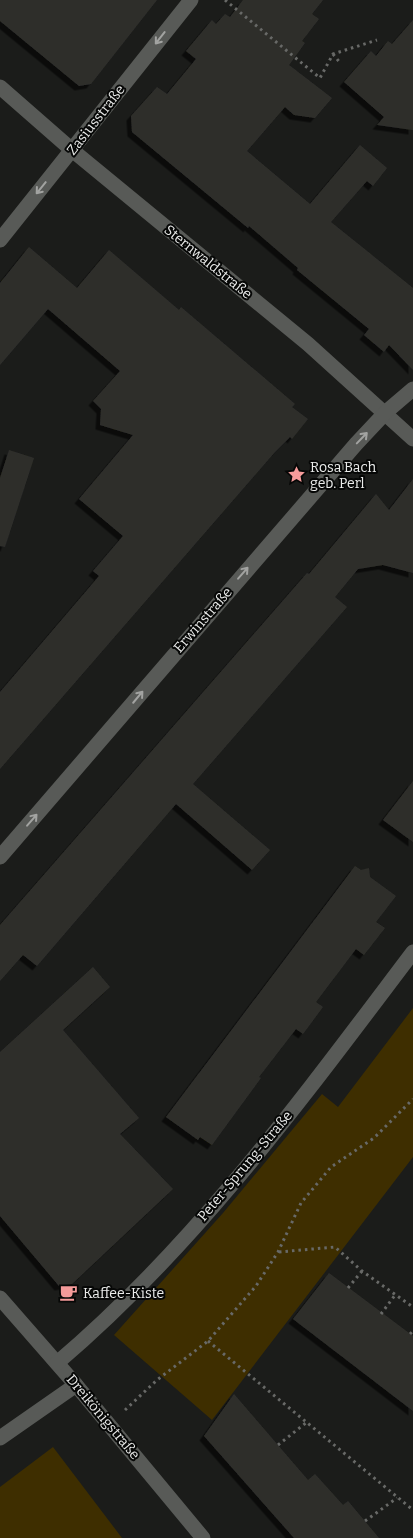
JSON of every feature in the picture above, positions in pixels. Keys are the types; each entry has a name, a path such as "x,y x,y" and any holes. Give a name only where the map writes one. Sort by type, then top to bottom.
{"street":[{"name":"Zasiusstraße","path":"0,240 191,0"},
{"name":"Sternwaldstraße","path":"0,87 72,150 300,338 386,412 413,439"},
{"name":"Erwinstraße","path":"0,857 356,444 386,412 413,389"},
{"name":"Peter-Sprung-Straße","path":"57,1363 101,1325 230,1188 312,1086 413,952"},
{"name":"Dreikönigstraße","path":"0,1298 109,1424 200,1537"},
{"path":"0,1438 76,1385"}],"path":[{"path":"225,0 320,78 333,54 377,40"},
{"path":"333,54 341,64"},
{"path":"109,1424 157,1380 208,1341 256,1286 278,1252 301,1203 331,1167 374,1138 413,1099"},
{"path":"278,1252 335,1247 362,1271 413,1307"},
{"path":"348,1288 362,1271"},
{"path":"381,1314 395,1295"},
{"path":"208,1341 413,1510"},
{"path":"278,1445 307,1422"},
{"path":"365,1521 397,1498"}],"shaded area":[{"path":"413,1008 413,1157 212,1420 114,1335 223,1213 322,1094 338,1107"},
{"path":"53,1447 122,1538 0,1538 0,1487"}],"building":[{"path":"0,0 157,0 91,84 79,86 0,21"},
{"path":"243,0 323,0 312,14 319,19 302,41 305,43 289,65 332,98 315,118 294,115 285,107 247,151 310,204 360,145 387,168 373,186 367,181 331,222 413,288 413,370 389,345 384,352 364,335 369,329 297,270 298,268 249,226 248,228 132,132 131,116 157,87 167,94 196,59 186,51 212,20 216,24 225,14 230,17"},
{"path":"413,20 413,130 377,125 384,117 344,82 371,51 376,56 388,41 392,44"},
{"path":"29,247 77,288 109,250 179,310 181,307 295,404 292,407 308,419 292,439 290,437 275,452 0,769 0,692 99,576 93,571 123,536 79,499 133,435 100,425 101,409 93,401 120,371 48,309 0,365 0,283"},
{"path":"9,450 34,458 5,547 0,546 0,478"},
{"path":"413,479 413,573 383,565 358,569 335,597 347,607 193,784 270,850 252,870 176,804 37,966 23,955 0,981 0,925 307,573 309,574 376,494 389,510"},
{"path":"413,781 413,842 383,820"},
{"path":"355,866 361,870 369,868 370,877 396,896 376,922 385,928 364,955 356,949 316,1002 323,1007 303,1034 296,1029 259,1077 261,1078 212,1145 200,1137 198,1140 166,1117"},
{"path":"93,967 110,987 63,1030 139,1118 120,1134 173,1189 72,1284 59,1286 0,1216 0,1052"},
{"path":"329,1273 413,1336 413,1411 293,1319"},
{"path":"234,1394 308,1480 315,1474 343,1505 348,1501 379,1538 294,1538 204,1436"}],"place":[{"name":"Rosa Bach geb. Perl","path":"296,475"},
{"name":"Kaffee-Kiste","path":"69,1293"}]}
